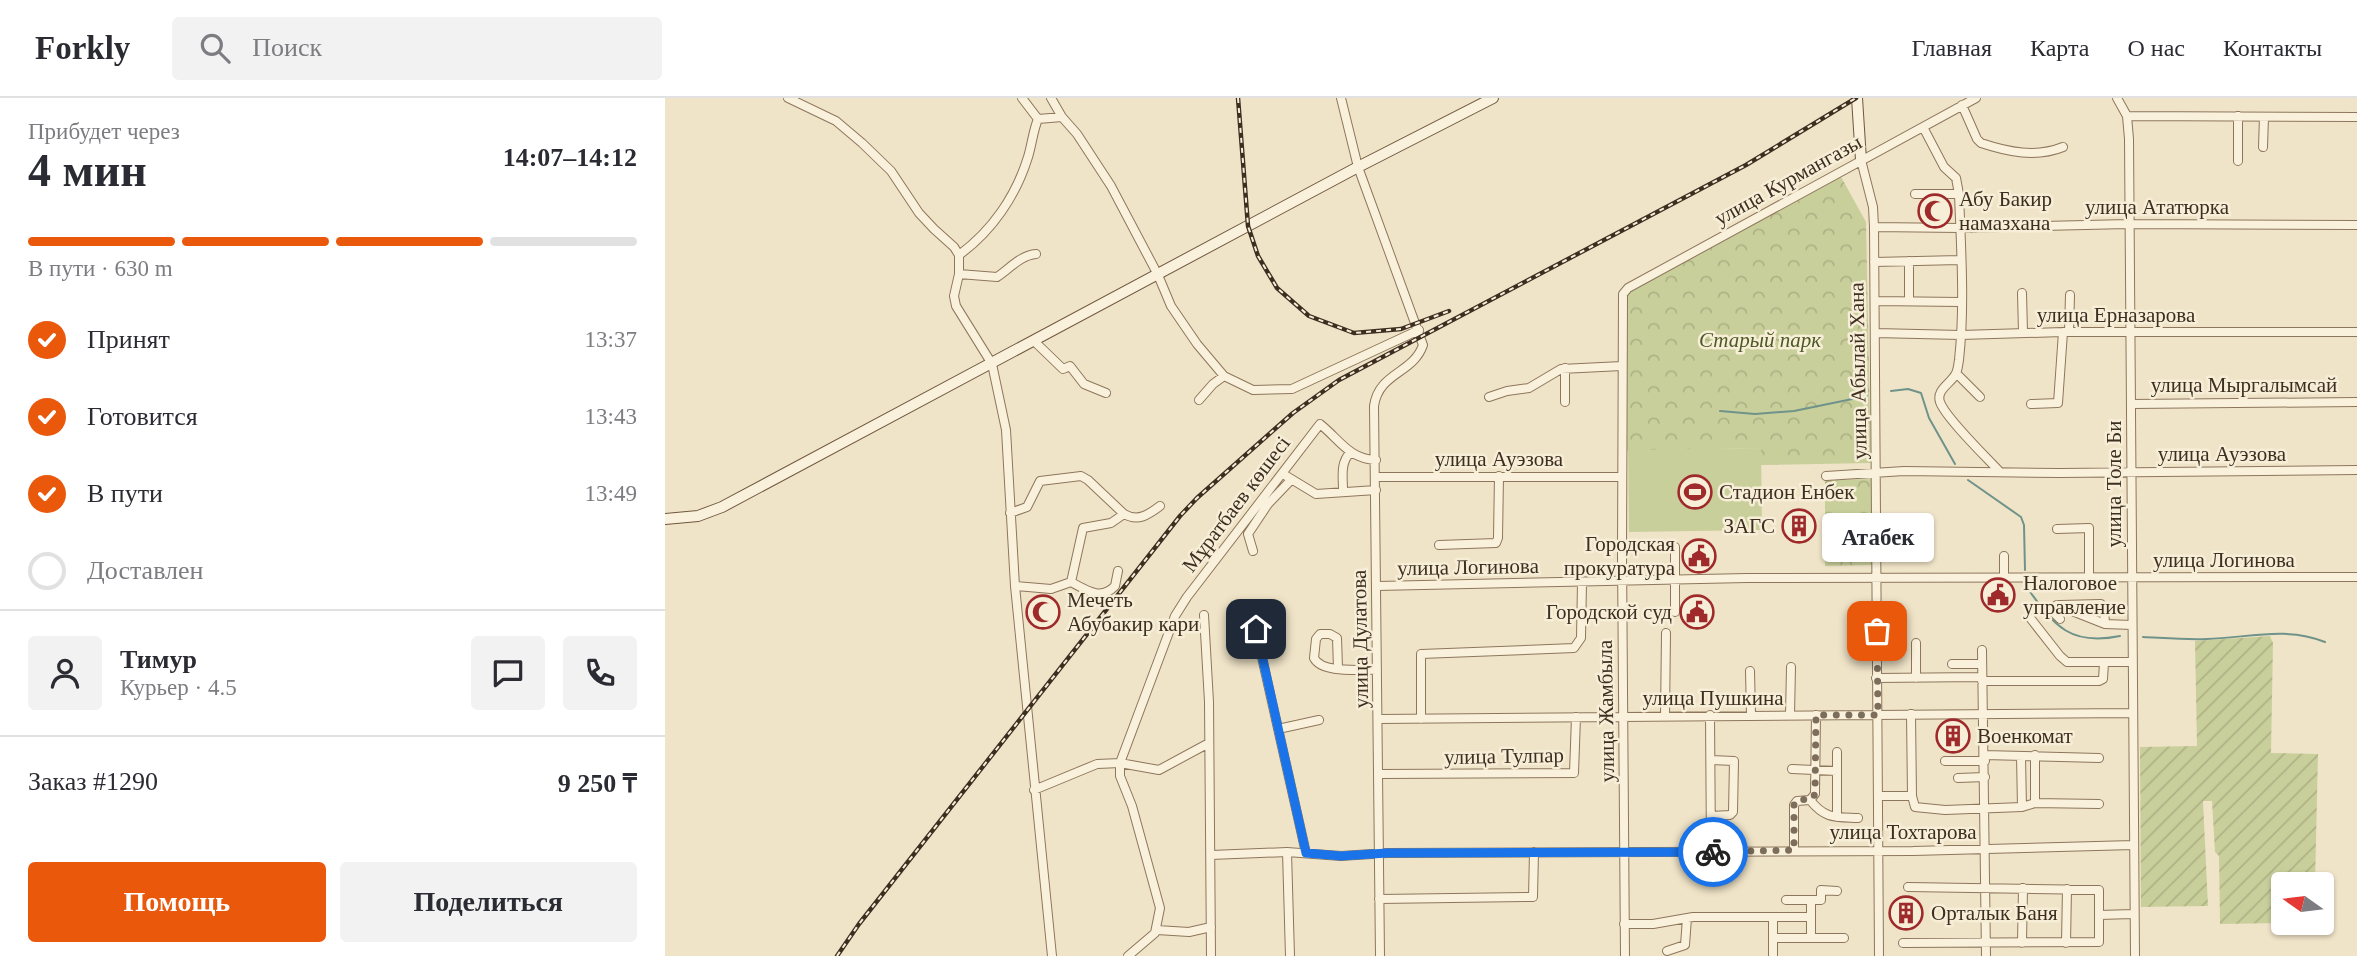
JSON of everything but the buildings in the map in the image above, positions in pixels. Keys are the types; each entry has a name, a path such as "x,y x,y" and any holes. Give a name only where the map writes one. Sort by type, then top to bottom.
{"street":[{"path":"788,98 836,121 862,143 891,171 919,213 959,255 959,274 954,296 956,306 992,365 1006,430 1015,586 1052,956"},
{"path":"1022,98 1038,119"},
{"path":"1051,98 1111,186 1158,275 1171,306 1197,344 1224,376 1254,390 1292,389 1419,330 1358,167 1341,98"},
{"path":"665,519 698,516 722,507 1358,167 1493,98"},
{"path":"1857,98 1861,160"},
{"name":"улица Курмангазы","path":"1622,298 1626,289 1976,98"},
{"name":"улица Толе Би","path":"2117,98 2127,116 2135,956"},
{"path":"1962,106 1981,143 2019,153 2046,152 2063,147"},
{"path":"2127,116 2357,117"},
{"path":"1038,119 1062,117"},
{"path":"2238,117 2238,161"},
{"path":"2263,117 2263,147"},
{"path":"959,255 1000,214 1008,201 1028,158 1038,119"},
{"path":"1923,127 1944,167 1956,178 1959,194 1961,335 1957,374 1941,391 1939,398 1941,405 1999,471"},
{"name":"улица Абылай Хана","path":"1861,160 1873,206 1874,227 1879,956"},
{"path":"1916,194 1959,194"},
{"name":"улица Ататюрка","path":"1874,227 2357,225"},
{"path":"959,274 997,277 1019,260 1036,254"},
{"path":"1874,262 1960,260"},
{"path":"1909,261 1909,300"},
{"path":"2022,293 2023,332"},
{"path":"2031,404 2058,403 2070,295"},
{"name":"улица Жамбыла","path":"1622,298 1625,956"},
{"path":"1875,301 1961,302"},
{"name":"улица Дулатова","path":"1380,956 1375,398 1386,380 1414,361 1422,350 1423,342 1419,330"},
{"name":"улица Ерназарова","path":"1875,333 1961,335 2023,332 2357,332"},
{"path":"1035,342 1063,369 1069,366 1084,384 1106,393"},
{"path":"1489,397 1529,388 1565,368 1622,366"},
{"path":"1565,368 1565,402"},
{"path":"1957,374 1980,397"},
{"path":"1199,400 1224,376"},
{"name":"улица Мыргалымсай","path":"2131,404 2357,402"},
{"name":"Мұратбаев көшесі","path":"1120,763 1175,616 1187,597 1286,477 1319,424 1332,433 1350,453"},
{"path":"1343,490 1342,467 1350,453 1364,460 1376,460"},
{"name":"улица Ауэзова","path":"1826,476 1876,472 2357,470"},
{"path":"1439,545 1496,543 1499,475"},
{"path":"1010,513 1027,507 1035,488 1043,480 1080,476 1132,518 1140,518 1160,506"},
{"path":"1253,551 1248,534 1286,477 1316,494 1343,490 1376,490"},
{"name":"улица Ауэзова","path":"1376,477 1622,477"},
{"path":"1071,582 1083,528 1111,523 1124,514"},
{"path":"2057,529 2089,528 2089,577"},
{"path":"1675,547 1675,612"},
{"path":"2004,556 2004,578"},
{"path":"1015,586 1051,589 1071,582 1090,593 1106,593 1115,586 1118,571"},
{"name":"улица Логинова","path":"1377,586 1877,578 2357,577"},
{"path":"1421,719 1421,654 1574,648 1581,638 1581,583"},
{"path":"1211,855 1306,853 1250,604"},
{"path":"2057,605 2101,604 2104,608 2105,624"},
{"path":"2057,605 2105,624 2132,625"},
{"path":"2057,605 2054,607 2055,613 2060,619"},
{"path":"1205,615 1211,956"},
{"path":"2031,619 2067,662 2132,662"},
{"path":"1338,668 1336,638 1330,634 1320,634 1316,639 1315,661 1320,666 1338,668 1377,670"},
{"path":"1665,716 1666,634"},
{"path":"1916,643 1916,677"},
{"path":"1982,650 1986,956"},
{"path":"1877,678 2099,681 2103,679 2103,663"},
{"path":"1952,664 1982,664"},
{"path":"1790,715 1791,667"},
{"path":"1750,671 1751,715"},
{"name":"улица Пушкина","path":"1379,719 2131,713"},
{"path":"1910,714 1912,796 1913,804 1918,807 1945,810 2022,807 2035,803 2099,804"},
{"path":"1710,715 1711,852"},
{"path":"1810,800 1815,794 1816,715"},
{"name":"улица Тулпар","path":"1379,774 1574,773 1576,717"},
{"path":"1278,729 1319,720"},
{"path":"1034,790 1090,766 1120,763 1159,770 1209,743"},
{"path":"1837,752 1837,817"},
{"path":"1945,761 2035,755 2099,758"},
{"path":"2035,755 2035,803"},
{"path":"2021,756 2022,807"},
{"path":"1711,760 1734,761 1733,811 1730,815 1711,816"},
{"path":"1120,763 1120,776 1132,806 1160,908 1157,930 1128,956"},
{"path":"1792,769 1837,771"},
{"path":"1958,778 1985,777"},
{"path":"1878,796 1912,796"},
{"path":"1794,850 1794,805 1797,800 1810,800"},
{"path":"1810,800 1820,812 1837,817 1858,818"},
{"name":"улица Тохтарова","path":"1306,853 1341,856 2133,845"},
{"path":"1287,852 1290,956"},
{"path":"1379,898 1533,897 1534,852"},
{"path":"1903,943 2099,942 2099,890 1908,887"},
{"path":"2022,943 2023,888"},
{"path":"2066,943 2067,889"},
{"path":"1786,900 1821,900 1821,890 1837,891"},
{"path":"1811,900 1811,938"},
{"path":"2099,915 2133,914"},
{"path":"1773,917 1773,956"},
{"path":"1625,924 1653,924 1687,918 1811,917"},
{"path":"1667,951 1685,945 1687,918"},
{"path":"1157,930 1189,932 1211,927"},
{"path":"1773,938 1844,938"}],"green space":[{"name":"Старый парк","path":"1840,175 1866,222 1871,463 1761,465 1760,448 1624,451 1626,292"},
{"name":"Стадион Енбек","path":"1761,448 1762,530 1629,532 1628,450"},
{"path":"1871,479 1872,565 1825,566 1825,480"},
{"path":"2270,636 2273,643 2271,753 2318,754 2315,872 2271,872 2271,923 2220,924 2219,856 2215,852 2212,801 2203,801 2208,906 2141,907 2140,747 2197,746 2195,641"}],"waterway":[{"path":"1891,391 1908,389 1921,393 1929,418 1955,464"},
{"path":"1720,411 1755,414 1794,411 1867,396"},
{"path":"1968,480 2021,517 2024,525 2025,570"},
{"path":"2028,589 2047,614 2066,631 2089,638 2120,636"},
{"path":"2143,637 2199,639 2281,634 2310,637 2325,642"}],"railway":[{"path":"1238,98 1248,226 1258,256 1277,288 1309,316 1354,333 1401,329 1449,311"},
{"path":"837,956 859,924 1180,516 1293,413 1339,380 1746,165 1856,98"}],"way so far":[{"path":"1713,852 1794,850 1795,802 1812,799 1815,794 1816,715 1878,715 1877,631"}],"place":[{"name":"Абу Бакир намазхана","path":"1935,211"},
{"name":"Стадион Енбек","path":"1695,492"},
{"name":"ЗАГС","path":"1799,526"},
{"name":"Городская прокуратура","path":"1699,556"},
{"name":"Налоговое управление","path":"1998,595"},
{"name":"Мечеть Абубакир кари","path":"1043,612"},
{"name":"Городской суд","path":"1697,612"},
{"name":"Атабек","path":"1877,631"},
{"name":"Военкомат","path":"1953,736"},
{"name":"Орталык Баня","path":"1906,913"}],"route":[{"path":"1256,629 1306,853 1341,856 1387,853 1713,852"}]}
